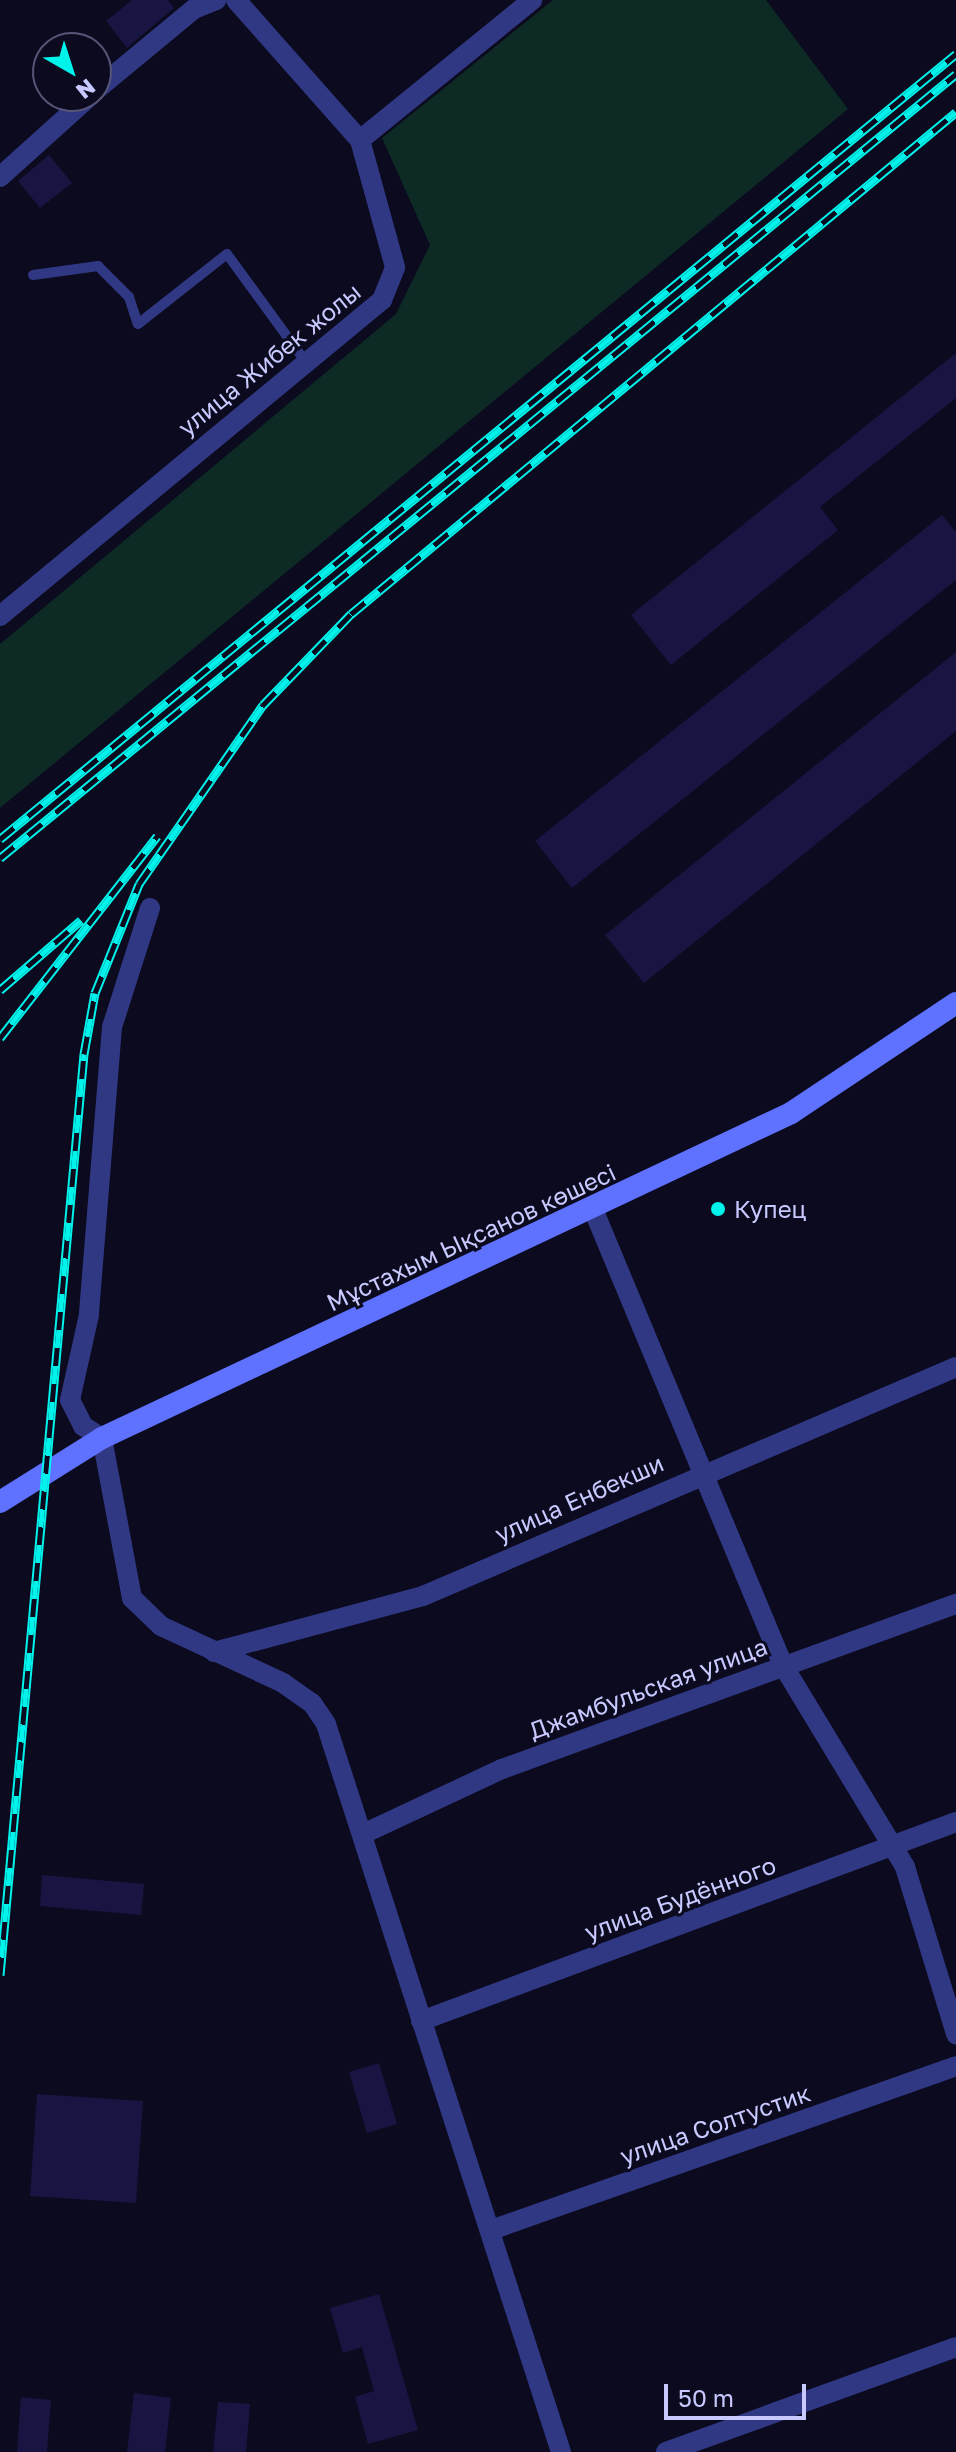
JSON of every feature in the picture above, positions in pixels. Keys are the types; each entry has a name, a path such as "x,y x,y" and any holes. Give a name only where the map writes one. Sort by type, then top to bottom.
{"main road":[{"name":"Мұстахым Ықсанов көшесі","path":"0,1502 47,1479 102,1438 791,1113 956,1003"}],"street":[{"path":"112,77 194,9 216,0"},
{"path":"236,0 360,140 532,0"},
{"path":"0,177 72,112"},
{"name":"улица Жибек жолы","path":"0,616 382,300 392,284 395,267 360,140"},
{"path":"150,908 112,1027 89,1315 70,1400 83,1426 102,1438 132,1598 161,1626 312,1703 363,1834 561,2452"},
{"path":"593,1209 699,1473 784,1667 895,1847 956,2034"},
{"name":"улица Енбекши","path":"214,1652 423,1596 699,1473 956,1367"},
{"name":"Джамбульская улица","path":"363,1834 502,1769 956,1604"},
{"name":"улица Будённого","path":"421,2021 956,1822"},
{"name":"улица Солтустик","path":"491,2230 956,2066"},
{"path":"666,2452 956,2347"}],"lane":[{"path":"33,275 98,266 129,297 138,324 227,254 305,361"}],"green space":[{"path":"553,0 766,0 848,109 0,808 0,644 396,314 430,245 382,138"}],"building":[{"path":"132,0 168,0 174,8 127,48 106,21"},
{"path":"49,155 72,183 40,208 18,181"},
{"path":"956,353 956,398 820,507 838,530 671,665 631,615"},
{"path":"942,515 956,532 956,580 572,888 535,841"},
{"path":"956,652 956,731 644,983 605,935"},
{"path":"42,1875 144,1884 141,1915 40,1906"},
{"path":"379,2063 397,2124 367,2133 349,2072"},
{"path":"37,2094 143,2101 136,2203 30,2196"},
{"path":"379,2294 418,2430 368,2444 355,2397 374,2391 362,2347 343,2353 330,2308"},
{"path":"134,2393 171,2398 165,2452 127,2452"},
{"path":"21,2397 51,2400 47,2452 17,2452"},
{"path":"218,2402 250,2404 246,2452 213,2452"}],"railway":[{"path":"0,839 956,54"},
{"path":"0,858 956,74"},
{"path":"0,1975 84,1054 95,993 139,884 263,705 351,614 956,112"},
{"path":"0,1038 157,836"},
{"path":"0,990 81,920"}],"place":[{"name":"Купец","path":"718,1209"}]}
